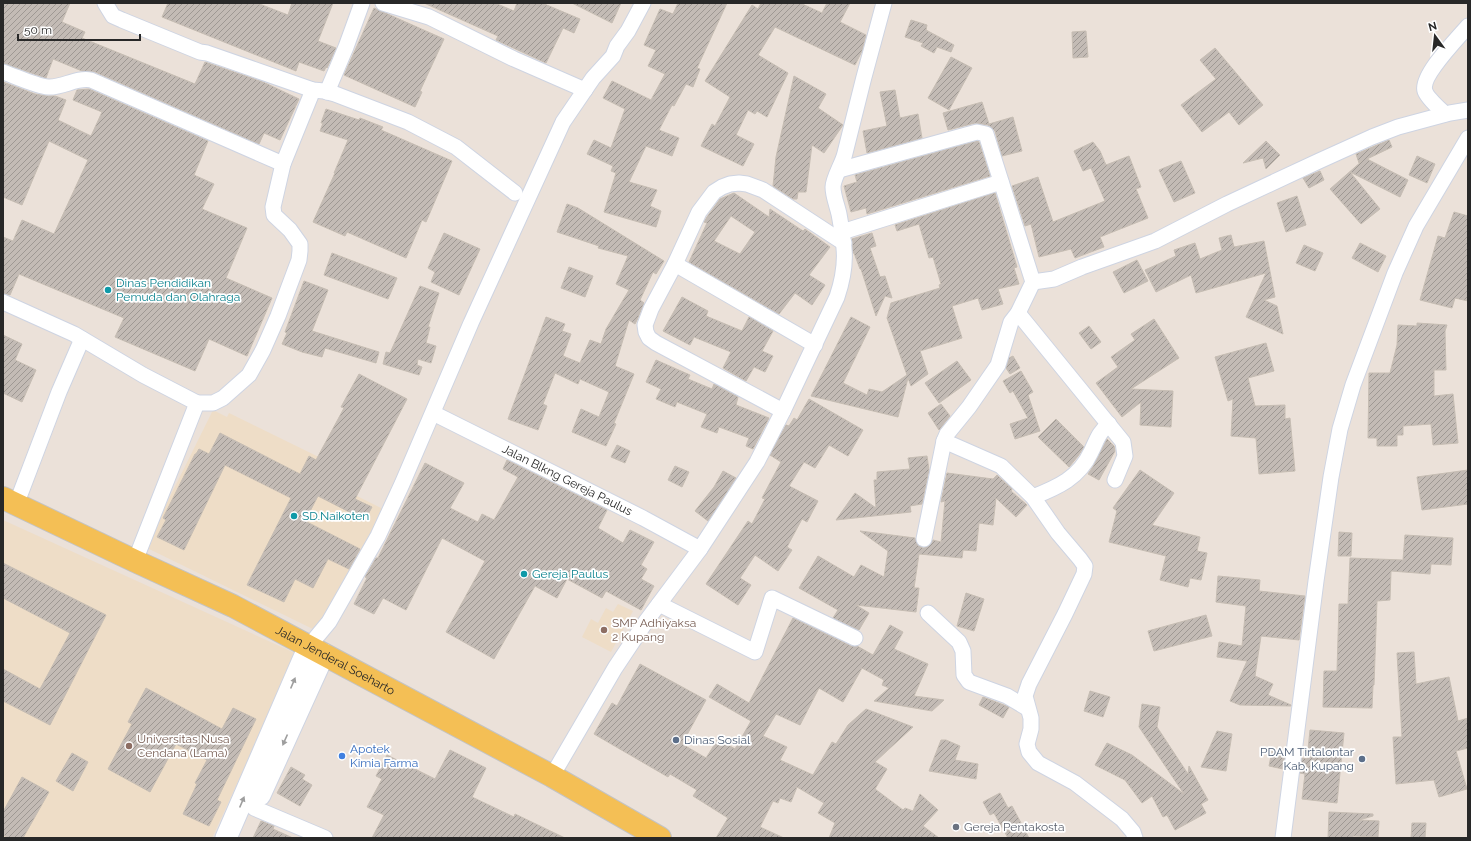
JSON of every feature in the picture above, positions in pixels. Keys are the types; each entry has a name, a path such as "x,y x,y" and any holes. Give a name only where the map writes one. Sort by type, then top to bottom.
{"main road":[{"name":"Jalan Jenderal Soeharto","path":"10,502 233,606 552,776 660,838"}],"street":[{"path":"105,3 113,16 200,52 207,53 320,91 356,101 408,122 456,147 515,193"},
{"path":"3,302 82,339 143,375 197,404 213,403 223,398 249,375 263,350 299,260 300,244 290,230 274,215 273,207 284,164 320,91 346,48 362,3"},
{"path":"382,3 429,17 514,59 585,90"},
{"path":"242,838 329,622 378,536 471,324 563,122 585,90 613,56 617,46 628,31 643,3"},
{"path":"552,776 615,668 659,604 700,549 757,462 837,297 843,279 845,265 843,237 833,186 844,158 868,57 884,3"},
{"path":"1446,114 1427,96 1424,86 1431,70 1468,26"},
{"path":"3,72 48,87 58,86 78,80 91,80 284,164"},
{"path":"1033,282 1054,279 1082,267 1155,241 1227,204 1354,145 1398,127 1446,114 1468,110"},
{"path":"839,170 977,132 986,134 1033,282 1018,313 1011,322 998,365 969,407 947,434 944,441 924,539"},
{"path":"1283,838 1316,581 1331,477 1340,429 1353,385 1394,273 1416,226 1468,138"},
{"path":"783,411 656,343 649,338 646,332 645,325 652,309 699,212 714,192 730,184 746,184 763,190 843,237 1001,182"},
{"path":"675,264 814,345"},
{"path":"1018,313 1123,442 1125,456 1115,480"},
{"path":"10,502 82,339"},
{"path":"135,561 197,404"},
{"name":"Jalan Blkng Gereja Paulus","path":"433,413 643,518 700,549"},
{"path":"1033,497 1056,488 1074,476 1091,453 1102,430 1109,424"},
{"path":"944,441 1001,466 1033,497 1058,533 1085,566 1084,574 1029,684 1025,696 1027,708 1031,718 1027,744 1029,752 1038,762 1076,784 1122,819 1133,832 1135,838"},
{"path":"659,604 755,652 772,598 855,638"},
{"path":"928,613 959,642 963,651 964,675 969,682 1007,696 1027,708"},
{"path":"226,838 317,650"},
{"path":"254,808 325,838"}],"shaded area":[{"path":"213,410 227,417 229,413 335,465 327,481 383,509 321,633 145,547"},
{"name":"Universitas Nusa Cendana (Lama)","path":"3,520 297,654 212,838 3,838"},
{"name":"SMP Adhiyaksa 2 Kupang","path":"618,604 633,611 611,652 582,637 591,619 598,623 606,608 613,612"}],"building":[{"path":"3,3 70,3 62,22 85,32 82,38 195,84 205,62 263,82 299,99 280,140 264,133 259,144 95,72 82,71 53,59 46,78 3,63"},
{"path":"168,3 257,3 288,15 292,3 333,3 318,41 336,48 327,68 326,67 324,71 299,62 296,71 162,17"},
{"path":"424,3 495,3 514,11 517,3 542,3 580,19 574,33 563,28 546,63 496,40 498,36"},
{"path":"572,3 621,3 612,23"},
{"path":"678,3 727,3 697,68 700,69 693,87 686,84 674,106 672,105 659,130 679,138 672,156 646,146 629,182 657,190 650,206 661,211 656,227 604,212 616,173 611,171 613,166 587,154 594,140 611,148 625,109 603,98 612,81 651,100 665,74 648,66 656,50 644,45 660,9 673,14"},
{"path":"761,3 800,3 822,13 827,3 850,3 840,22 866,35 862,51 855,65 775,27 758,55 788,73 767,117 757,111 755,114 748,110 736,135 754,144 743,166 701,146 712,124 715,126 730,97 705,81 752,5 758,9"},
{"path":"374,8 444,39 420,91 422,92 415,107 344,75"},
{"path":"911,20 927,25 926,30 954,45 951,52 937,47 934,53 921,46 923,43 905,37"},
{"path":"1086,31 1088,57 1073,58 1072,32"},
{"path":"1215,48 1263,105 1239,125 1229,112 1202,132 1181,105 1216,79 1200,60"},
{"path":"951,57 972,68 949,110 928,98"},
{"path":"794,76 826,94 818,108 843,125 824,153 812,145 806,192 798,192 797,199 793,199 773,186 776,157"},
{"path":"3,82 35,94 55,96 66,100 58,120 91,136 102,112 73,100 77,90 89,89 208,141 194,175 214,184 202,209 247,228 226,278 272,298 247,356 209,339 195,371 115,337 124,318 19,274 10,295 3,293 3,237 13,241 22,220 54,234 88,160 49,141 22,205 3,197"},
{"path":"895,90 900,118 918,114 922,138 867,153 863,131 887,126 880,92"},
{"path":"982,102 989,124 1013,117 1022,151 1002,156 995,131 988,125 975,123 948,130 943,113"},
{"path":"326,109 359,120 360,118 383,127 381,130 452,161 426,222 422,220 406,258 347,232 345,236 313,222 348,140 320,131"},
{"path":"1389,140 1392,147 1367,159 1408,180 1400,197 1350,172 1380,209 1361,224 1330,189 1362,161 1359,163 1356,154"},
{"path":"977,141 979,142 990,176 867,214 866,208 851,212 844,186 857,182 855,175"},
{"path":"1266,141 1280,155 1266,169 1263,158 1243,163"},
{"path":"1093,142 1100,151 1106,165 1129,156 1141,187 1136,189 1148,218 1100,237 1104,247 1075,258 1071,249 1039,257 1031,224 1025,226 1012,186 1038,177 1053,222 1105,201 1091,168 1083,171 1074,151"},
{"path":"1417,156 1435,164 1427,183 1409,175"},
{"path":"1181,161 1195,193 1174,202 1159,170"},
{"path":"1320,171 1324,180 1309,188 1303,178"},
{"path":"734,193 769,217 770,209 803,231 805,229 830,247 809,275 825,285 812,305 795,293 779,314 689,262 707,223 704,222 720,199","holes":["731,216 755,232 740,254 714,241"]},
{"path":"995,193 1017,267 1014,268 1019,284 998,289 1003,304 982,310 978,298 952,306 962,338 920,351 928,374 911,386 908,378 898,417 811,396 851,317 870,327 843,383 867,395 869,389 882,392 907,375 887,318 891,303 940,288 939,285 941,284 933,257 929,258 919,224 897,231 895,225"},
{"path":"1297,196 1306,225 1286,232 1277,203"},
{"path":"567,204 578,208 664,261 656,274 653,272 640,300 644,303 635,324 629,320 615,366 634,374 614,423 616,424 606,446 572,432 581,409 599,417 609,392 580,379 578,384 555,373 543,404 547,406 538,430 508,419 546,317 565,324 562,331 571,334 563,356 580,363 590,340 601,344 606,329 629,290 616,284 628,256 598,248 599,246 557,232"},
{"path":"1454,212 1468,216 1468,301 1455,298 1452,308 1420,300 1438,236 1445,238"},
{"path":"444,233 480,249 459,295 431,282 435,272 428,268"},
{"path":"872,233 876,246 870,248 880,277 885,276 892,298 885,296 876,316 861,269 853,253 852,239"},
{"path":"1231,235 1234,247 1264,241 1275,297 1264,300 1277,306 1283,334 1246,317 1266,273 1196,293 1191,275 1156,292 1145,270 1176,256 1174,250 1195,243 1200,259 1222,250 1219,238"},
{"path":"1360,243 1386,256 1378,272 1352,258"},
{"path":"1304,245 1323,253 1315,271 1296,263"},
{"path":"332,253 397,278 388,299 324,275"},
{"path":"1137,260 1148,281 1124,293 1113,272"},
{"path":"569,267 593,276 585,297 561,288"},
{"path":"304,281 328,290 312,331 379,352 376,363 325,348 322,357 302,352 282,344"},
{"path":"420,286 439,293 428,327 430,327 426,343 436,346 431,363 418,359 417,365 422,367 419,375 383,364 386,352 390,353"},
{"path":"682,297 708,311 706,316 742,331 749,317 773,331 762,351 773,356 765,372 754,367 746,381 723,368 731,352 694,337 690,345 663,331"},
{"path":"1154,319 1179,358 1131,389 1173,391 1171,427 1140,425 1141,402 1122,417 1096,383 1118,367 1111,357 1135,340 1131,334"},
{"path":"1417,323 1447,325 1445,331 1446,370 1434,370 1434,396 1453,394 1458,443 1433,445 1431,424 1403,426 1403,435 1397,435 1397,446 1377,446 1377,438 1368,438 1369,373 1390,373 1397,345 1398,325 1417,326"},
{"path":"1089,326 1101,342 1091,349 1079,333"},
{"path":"3,335 22,344 15,360 36,370 22,402 3,393"},
{"path":"1266,343 1274,371 1248,378 1255,406 1285,405 1285,419 1290,418 1295,471 1259,474 1256,438 1231,436 1233,399 1228,401 1215,357"},
{"path":"1013,356 1020,368 1010,374 1006,368 1009,358"},
{"path":"656,360 690,375 688,379 712,389 714,384 738,397 736,405 769,418 753,449 746,446 749,438 719,427 717,433 701,427 707,414 677,402 675,407 656,399 661,389 646,382"},
{"path":"957,361 971,380 939,403 925,383"},
{"path":"1021,371 1033,392 1028,395 1040,431 1015,439 1010,424 1028,418 1013,391 1010,393 1003,381"},
{"path":"359,374 407,399 355,499 372,507 365,520 318,496 305,521 360,549 349,569 328,559 313,588 295,579 284,602 247,585 291,498 225,465 184,550 157,537 166,520 163,518 195,454 199,449 209,454 220,433 300,474 309,456 316,460 344,408 341,407"},
{"path":"809,399 863,430 848,456 829,445 815,468 804,462 789,486 818,501 807,522 802,519 787,547 792,550 778,571 755,555 740,578 751,585 738,605 706,584 748,521 752,524 765,499 762,498 781,462 770,455 786,425 789,426 794,418 797,420"},
{"path":"941,404 950,416 939,430 928,413"},
{"path":"1056,419 1084,447 1069,467 1038,437"},
{"path":"1107,439 1114,446 1115,451 1099,480 1088,474"},
{"path":"617,445 630,451 625,463 611,457"},
{"path":"927,456 929,470 922,504 910,506 911,512 836,520 855,493 876,508 874,480 877,480 877,472 910,469 908,458"},
{"path":"507,460 607,510 598,528 623,543 630,530 654,542 641,565 647,569 641,579 654,586 641,610 606,591 602,598 567,579 557,598 535,586 494,659 446,632 485,561 442,538 406,610 383,598 374,614 354,604 367,578 365,577 376,558 378,558 425,463 464,483 450,508 478,522 482,514 494,520 518,477 503,469"},
{"path":"675,466 689,472 682,487 668,480"},
{"path":"1140,470 1174,493 1152,525 1200,537 1197,551 1207,553 1201,580 1190,578 1188,587 1160,580 1166,556 1109,542 1117,511 1113,508"},
{"path":"1468,470 1468,504 1422,510 1417,477"},
{"path":"723,471 736,478 708,521 695,511 714,487"},
{"path":"947,473 993,479 997,475 1012,489 1011,491 1027,505 1016,517 996,498 993,525 979,523 976,551 963,550 962,558 919,554 914,588 919,588 916,612 856,605 869,613 859,630 833,618 838,610 799,588 818,556 854,577 861,565 884,577 888,551 860,531 915,538 918,545 923,548 930,545 933,540 941,542 945,501 941,502"},
{"path":"1339,532 1352,533 1351,556 1338,556"},
{"path":"1405,535 1453,538 1451,565 1431,564 1430,574 1391,571 1390,600 1377,601 1372,708 1323,707 1324,671 1337,671 1339,604 1348,604 1350,558 1403,560"},
{"path":"3,563 106,615 50,725 3,701 3,669 40,689 70,633 3,598"},
{"path":"1218,576 1260,580 1259,591 1305,596 1299,640 1261,636 1255,676 1273,684 1268,695 1291,706 1240,705 1230,701 1247,661 1217,657 1219,642 1242,646 1246,606 1216,602"},
{"path":"966,593 984,599 974,631 957,626"},
{"path":"1206,615 1212,636 1154,651 1148,631"},
{"path":"793,618 851,646 857,646 873,655 890,625 903,632 894,649 928,664 914,696 944,700 932,711 874,701 889,688 882,685 884,680 862,668 843,702 819,688 800,725 776,714 763,736 787,747 780,760 813,775 832,742 836,744 848,725 866,709 913,727 875,762 887,769 875,789 903,810 905,808 913,811 920,794 938,810 923,826 939,838 829,838 835,823 818,813 824,803 797,787 791,802 780,798 778,803 773,801 760,827 784,838 716,838 728,818 693,796 697,790 670,774 668,777 594,734 612,703 617,706 640,664 706,700 682,744 706,758 718,739 735,749 751,721 709,697 717,684 749,703"},
{"path":"1414,652 1416,684 1449,677 1458,721 1468,718 1468,748 1456,751 1467,789 1439,797 1434,780 1396,784 1393,737 1402,737 1397,653"},
{"path":"146,688 222,729 233,708 256,719 217,800 221,802 209,826 183,814 197,784 195,783 207,760 176,744 150,792 108,769 132,724 128,722"},
{"path":"1090,691 1110,697 1103,717 1084,711"},
{"path":"983,697 1009,707 1003,718 979,705"},
{"path":"1142,704 1160,707 1157,727 1188,774 1189,766 1208,800 1201,804 1206,813 1175,830 1167,815 1163,817 1152,796 1142,803 1125,780 1095,765 1107,743 1132,755 1184,794 1139,727"},
{"path":"1310,730 1344,733 1337,803 1302,799 1305,774 1300,773 1302,758 1307,759"},
{"path":"1217,731 1232,734 1226,771 1201,767"},
{"path":"941,740 946,740 960,746 955,760 978,764 976,779 929,771"},
{"path":"450,750 486,768 472,797 514,817 515,814 565,838 372,838 384,815 367,807 382,779 376,776 387,755 435,779"},
{"path":"1272,751 1285,754 1283,769 1269,766"},
{"path":"72,753 88,762 73,791 56,781"},
{"path":"291,767 305,775 302,779 312,785 300,806 277,793"},
{"path":"22,777 49,792 23,838 9,838 3,835 3,812"},
{"path":"1000,793 1008,808 1012,806 1029,838 1008,838 994,813 990,815 983,802"},
{"path":"1329,812 1373,814 1373,816 1359,820 1379,821 1378,837 1353,836 1353,838 1328,838"},
{"path":"261,821 274,826 273,829 293,838 253,838"},
{"path":"1412,823 1426,823 1425,838 1411,838"}],"place":[{"name":"Dinas Pendidikan Pemuda dan Olahraga","path":"108,290"},
{"name":"SD.Naikoten","path":"294,516"},
{"name":"Gereja Paulus","path":"524,574"},
{"name":"SMP Adhiyaksa 2 Kupang","path":"604,630"},
{"name":"Dinas Sosial","path":"676,740"},
{"name":"Universitas Nusa Cendana (Lama)","path":"129,746"},
{"name":"Apotek Kimia Farma","path":"342,756"},
{"name":"PDAM Tirtalontar Kab, Kupang","path":"1362,759"},
{"name":"Gereja Pentakosta","path":"956,827"}]}
